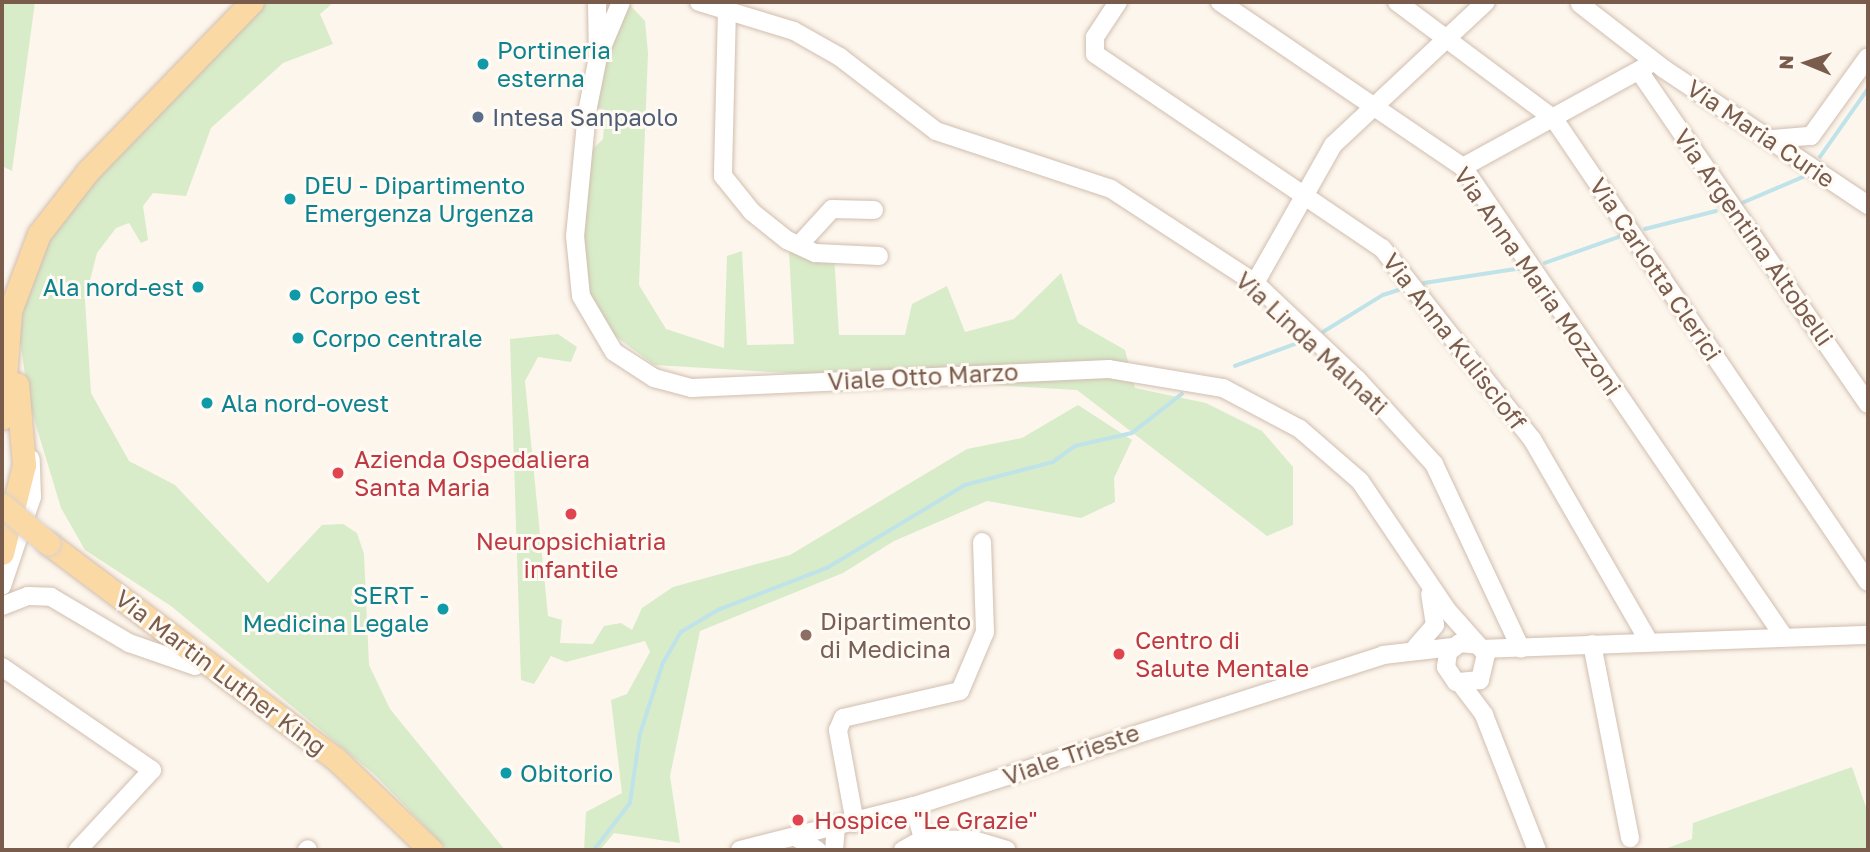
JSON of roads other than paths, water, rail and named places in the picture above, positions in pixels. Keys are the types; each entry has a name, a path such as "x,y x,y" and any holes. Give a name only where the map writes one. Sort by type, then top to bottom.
{"main road":[{"path":"2,553 21,495 11,415 19,276 39,234 88,171 252,2"},
{"name":"Via Martin Luther King","path":"2,505 43,549 329,768 414,850"},
{"name":"Via Martin Luther King","path":"2,524 43,549 336,759 431,850"}],"street":[{"name":"Viale Otto Marzo","path":"597,2 598,57 580,170 577,281 599,333 633,366 692,387 1109,369 1223,387 1300,429 1360,481 1447,610 1480,647"},
{"name":"Viale Otto Marzo","path":"598,57 621,2"},
{"name":"Via Linda Malnati","path":"699,2 794,31 840,57 936,131 1111,189 1255,283 1357,379 1434,464 1517,649"},
{"name":"Via Anna Kuliscioff","path":"1118,2 1092,47 1100,60 1382,248 1418,287 1532,439 1648,640"},
{"name":"Via Anna Maria Mozzoni","path":"1220,2 1463,167 1782,634"},
{"name":"Via Carlotta Clerici","path":"1397,2 1447,35 1555,119 1868,582"},
{"path":"1255,283 1333,145 1371,105 1486,2"},
{"path":"1463,167 1555,119 1647,66 1580,3"},
{"path":"727,9 723,176 751,212 799,245 815,253 878,256"},
{"path":"1773,139 1811,136 1868,57"},
{"name":"Via Maria Curie","path":"1647,66 1773,139 1868,205"},
{"name":"Via Argentina Altobelli","path":"1647,66 1868,404"},
{"path":"799,245 832,209 874,210"},
{"path":"11,415 32,497 3,582 51,597 129,643 195,666"},
{"path":"856,823 838,730 842,718 960,691 985,632 982,542"},
{"path":"1424,578 1435,625 1408,649 1446,667 1484,715 1537,850"},
{"path":"2,606 51,597"},
{"name":"Viale Otto Marzo","path":"1447,610 1454,646"},
{"path":"1446,667 1454,646 1517,649 1782,634 1868,636"},
{"path":"1592,644 1630,838"},
{"name":"Viale Trieste","path":"740,850 856,823 914,806 1236,698 1408,649 1454,646"},
{"path":"1480,647 1485,674 1484,715"},
{"path":"1461,684 1485,674 1517,649"},
{"path":"2,667 152,770 82,849"},
{"path":"914,806 923,839"},
{"path":"796,837 816,848 834,850 836,828"},
{"path":"903,850 923,839 974,840 1006,850"}],"waterway":[{"path":"1820,157 1868,89"},
{"path":"1742,203 1803,177"},
{"path":"1645,229 1716,211"},
{"path":"1545,263 1624,235"},
{"path":"1424,283 1522,268"},
{"path":"1323,332 1383,295 1405,288"},
{"path":"1235,366 1306,340"},
{"path":"594,850 630,803 640,734 663,663 681,632 718,610 827,568 965,485 1053,462 1075,446 1132,433 1182,394"}],"place":[{"name":"Portineria esterna","path":"483,64"},
{"name":"Intesa Sanpaolo","path":"478,117"},
{"name":"DEU - Dipartimento Emergenza Urgenza","path":"290,199"},
{"name":"Ala nord-est","path":"198,287"},
{"name":"Corpo est","path":"295,295"},
{"name":"Corpo centrale","path":"298,338"},
{"name":"Ala nord-ovest","path":"207,403"},
{"name":"Azienda Ospedaliera Santa Maria","path":"338,473"},
{"name":"Neuropsichiatria infantile","path":"571,514"},
{"name":"SERT - Medicina Legale","path":"443,609"},
{"name":"Dipartimento di Medicina","path":"806,635"},
{"name":"Centro di Salute Mentale","path":"1119,654"},
{"name":"Obitorio","path":"506,773"},
{"name":"Hospice \"Le Grazie\"","path":"798,820"}]}
